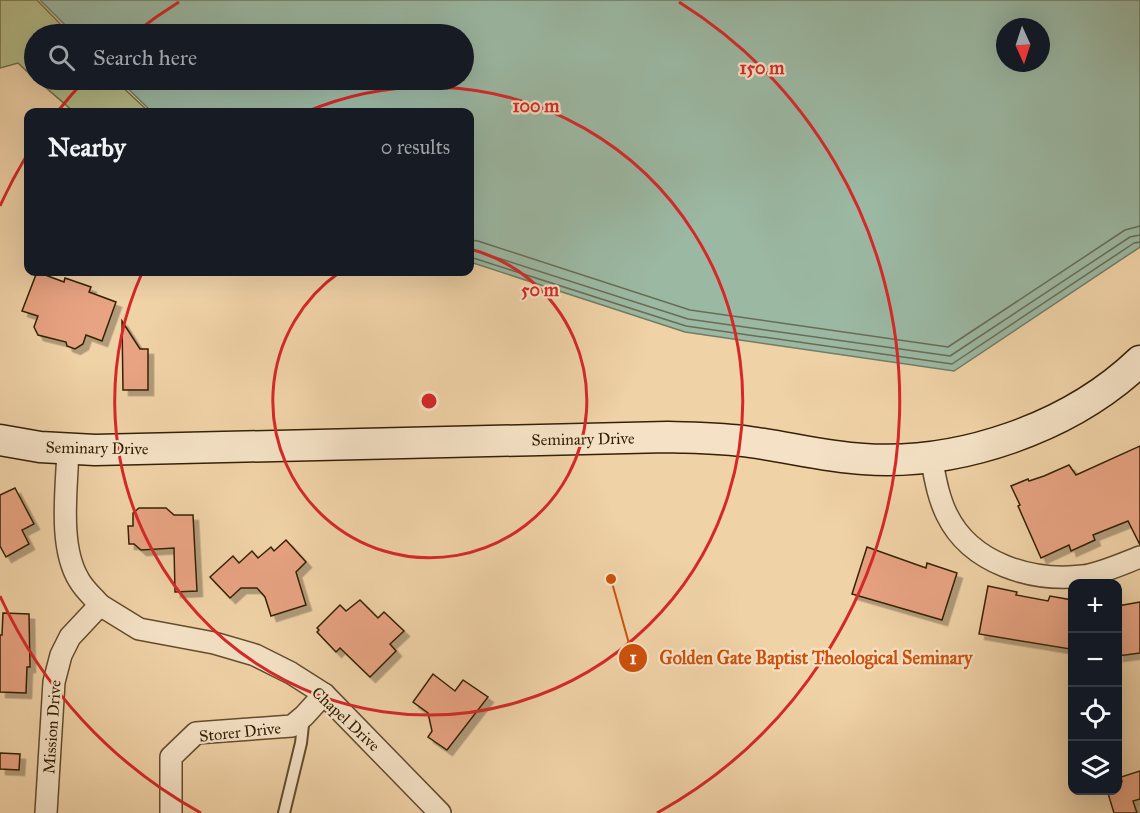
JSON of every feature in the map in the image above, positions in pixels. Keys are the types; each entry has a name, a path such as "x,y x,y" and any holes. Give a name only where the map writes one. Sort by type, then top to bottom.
{"street":[{"name":"Seminary Drive","path":"0,440 68,449 132,450 668,437 716,438 863,459 897,460 931,457 988,445 1019,435 1052,421 1108,387 1140,361"},
{"path":"68,449 66,536 70,560 79,580 100,605"},
{"path":"931,457 939,495 948,517 963,537 980,553 1011,570 1046,576 1084,576 1140,557"},
{"name":"Chapel Drive","path":"100,605 139,629 214,643 255,655 291,673 324,694 440,813"},
{"name":"Mission Drive","path":"46,813 54,682 61,655 69,637 100,605"},
{"name":"Storer Drive","path":"171,813 171,757 196,733 292,726 324,694"}],"lane":[{"path":"284,813 301,743 304,716"}],"green space":[{"path":"0,0 37,0 60,24 24,24 24,69 18,63 0,68"},
{"path":"49,90 126,90 145,108 69,108"}],"water":[{"path":"40,0 1140,0 1140,247 954,371 685,332 474,263 474,108 148,108 129,90 474,90 474,24 64,24"}],"building":[{"path":"35,276 48,276 64,282 65,278 91,287 89,292 116,302 102,341 86,335 83,344 75,349 67,346 66,342 38,335 34,327 38,316 22,311"},
{"path":"122,321 140,349 148,349 148,390 123,390"},
{"path":"1140,446 1140,545 1128,521 1093,535 1095,540 1071,551 1069,545 1041,558 1011,486 1044,476 1069,465 1076,475"},
{"path":"15,488 34,524 22,530 29,544 6,557 0,546 0,495"},
{"path":"139,508 166,508 174,515 193,515 197,591 175,592 174,548 141,550 134,544 129,544 128,526 133,526 133,513"},
{"path":"286,540 306,562 296,572 306,605 271,616 265,597 257,588 241,588 230,598 210,577 233,556 239,563 252,551 258,558 271,547 274,551"},
{"path":"867,547 926,568 927,563 957,573 942,620 852,594"},
{"path":"988,586 1017,592 1016,595 1048,601 1050,596 1068,599 1068,649 979,634"},
{"path":"360,600 378,618 384,612 404,631 390,644 396,651 370,677 340,648 336,652 317,632 319,630 317,628 340,605 346,611"},
{"path":"1140,602 1140,653 1122,655 1122,605"},
{"path":"3,613 29,614 30,667 27,667 26,693 0,692 0,635 2,635"},
{"path":"433,674 455,691 463,680 488,697 447,750 428,737 432,731 428,713 413,702"},
{"path":"0,753 20,754 19,770 0,769"},
{"path":"1140,771 1140,799 1133,801 1137,813 1114,813 1109,795 1122,795 1122,777"}],"place":[{"name":"Golden Gate Baptist Theological Seminary","path":"611,579"}]}
